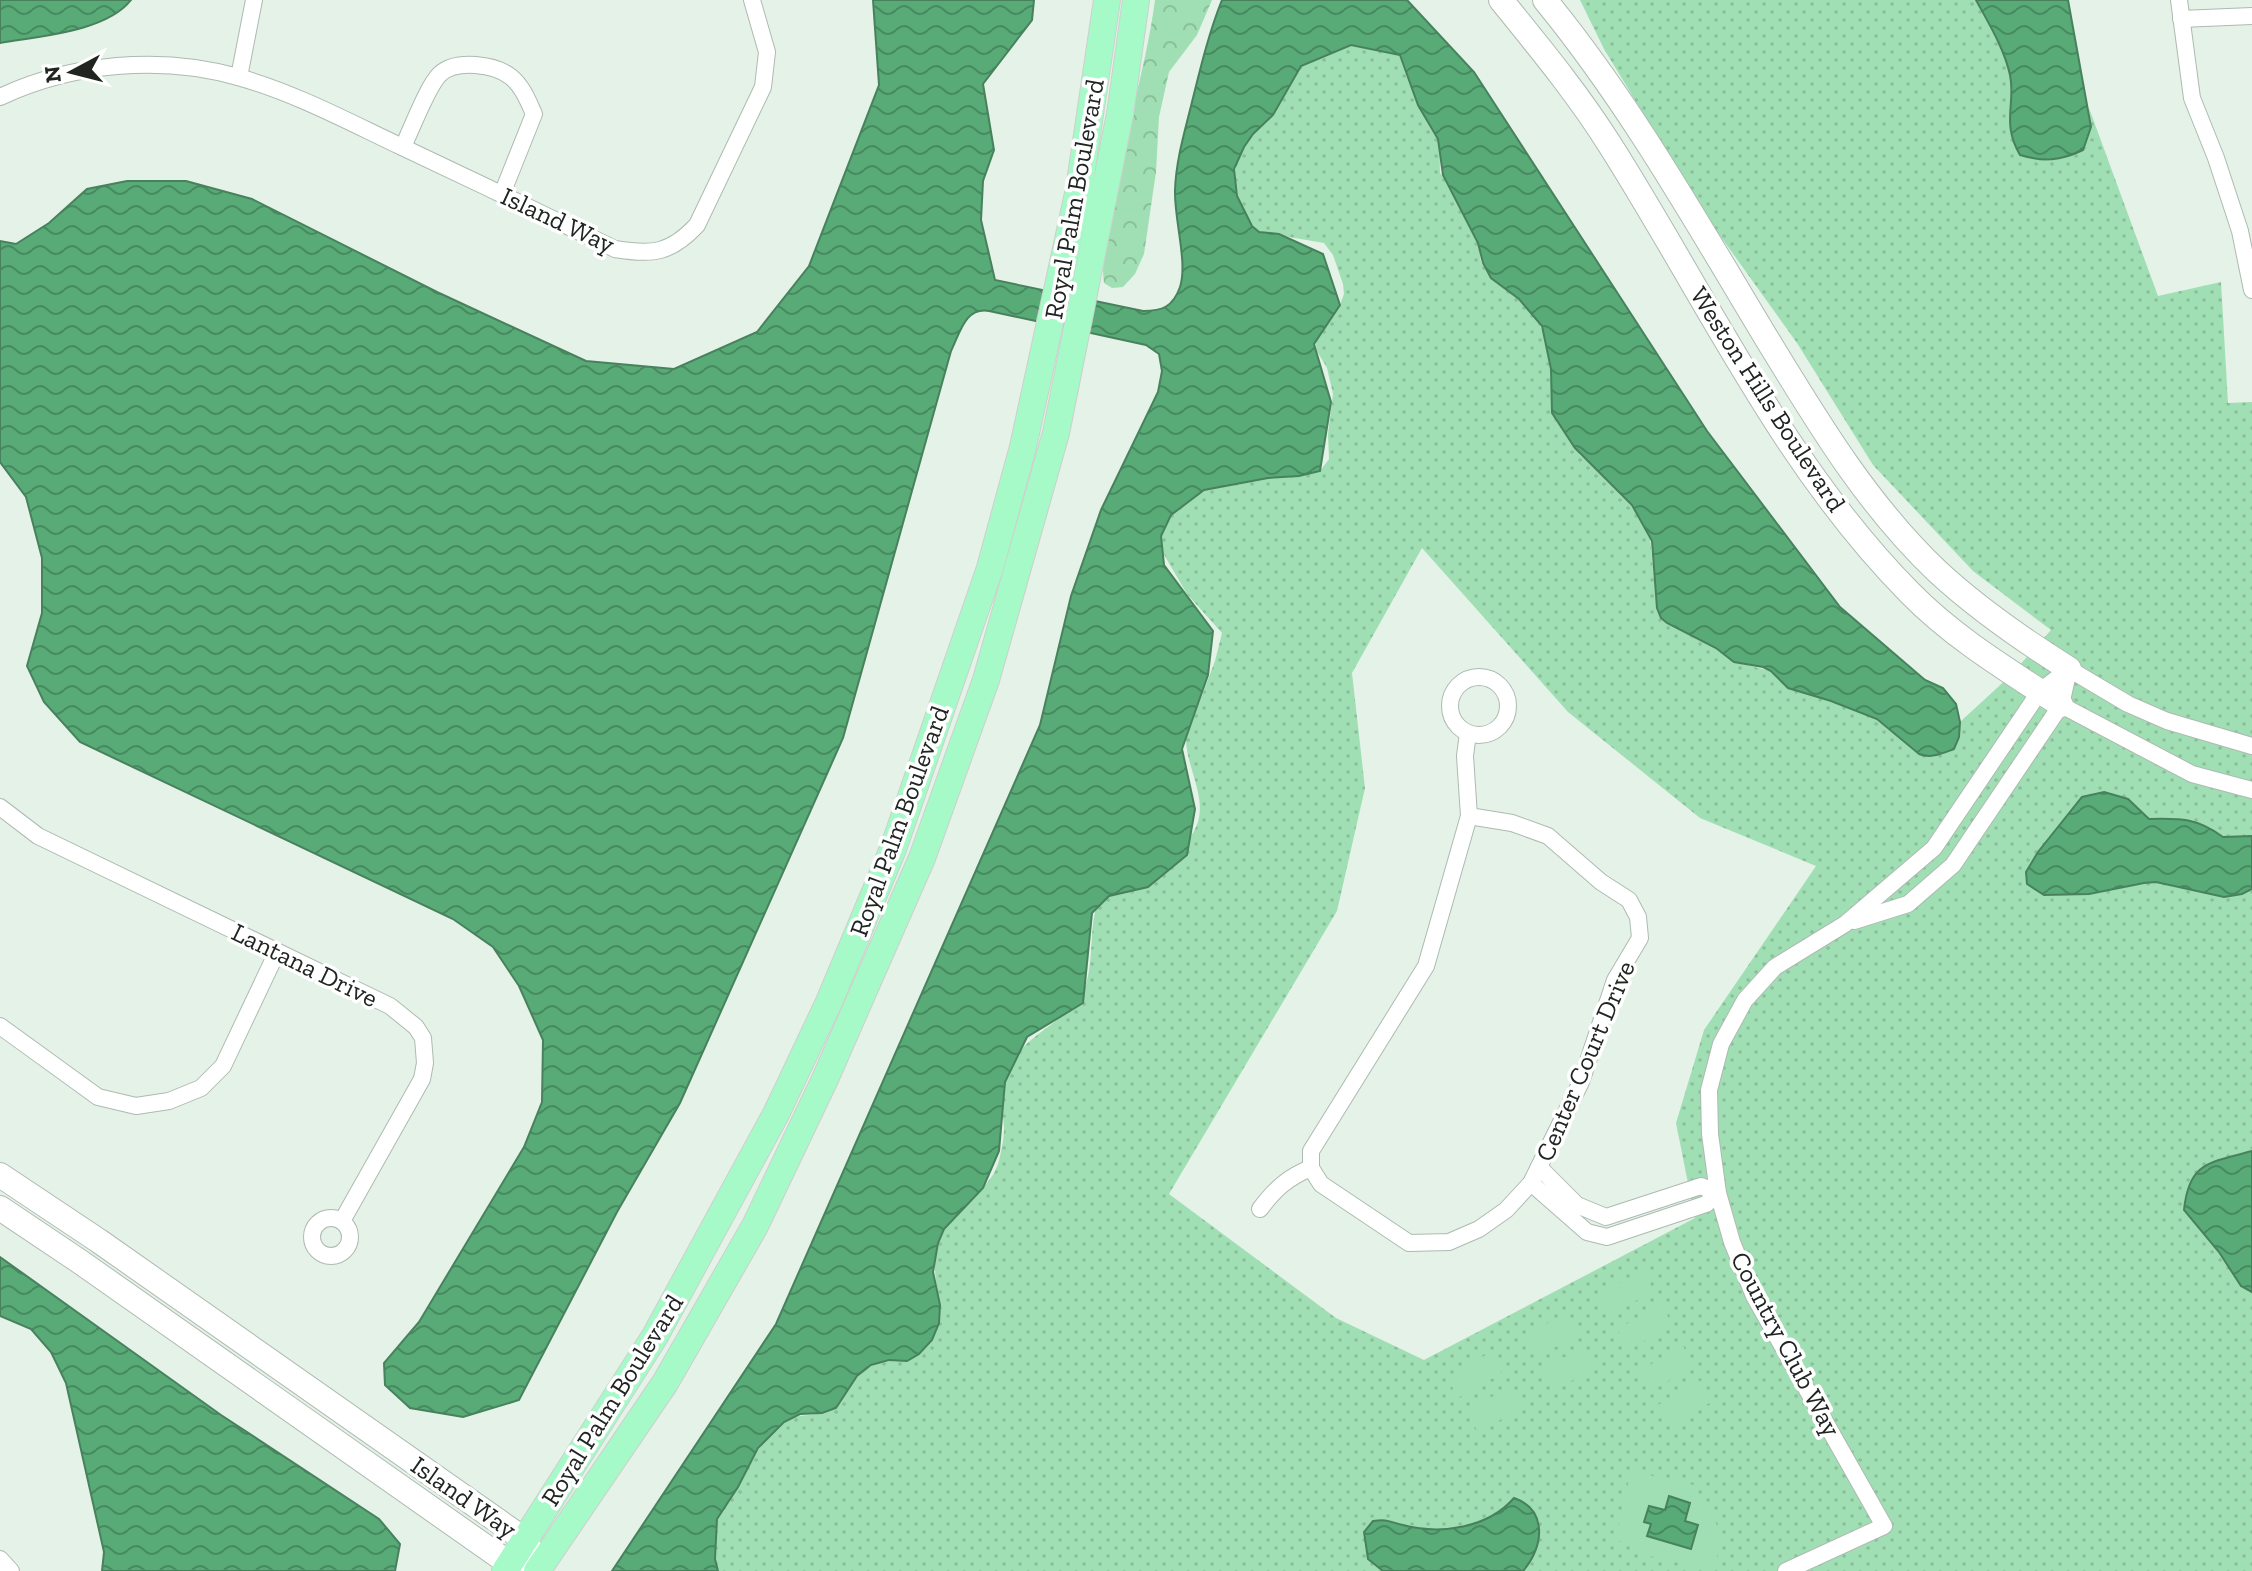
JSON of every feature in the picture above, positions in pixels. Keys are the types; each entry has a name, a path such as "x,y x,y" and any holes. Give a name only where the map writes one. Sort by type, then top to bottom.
{"main road":[{"name":"Royal Palm Boulevard","path":"507,1568 655,1336 776,1114 829,1002 893,849 990,568 1023,447 1081,173 1107,0"},
{"name":"Royal Palm Boulevard","path":"539,1569 665,1383 755,1226 856,1010 922,858 986,680 1056,433 1120,114 1136,0"}],"street":[{"path":"239,77 254,0"},
{"name":"Island Way","path":"0,97 21,87 81,70 152,66 203,69 239,77 315,105 615,249 640,253 661,251 681,242 697,225 763,87 767,52 752,0"},
{"name":"Weston Hills Boulevard","path":"1501,0 1551,62 1609,144 1815,482 1911,594 1991,659 2061,705 2192,774 2252,790"},
{"name":"Weston Hills Boulevard","path":"1545,0 1577,38 1634,119 1840,458 1936,570 2016,635 2128,704 2167,721 2252,746"},
{"path":"2179,0 2192,98 2240,231 2252,290"},
{"path":"2181,19 2252,16"},
{"path":"403,147 438,75 451,67 472,64 509,75 524,92 534,114 502,194"},
{"name":"Country Club Way","path":"1786,1571 1884,1526 1754,1296 1732,1242 1718,1193 1710,1134 1709,1090 1721,1044 1745,1000 1775,967 1845,924 1934,848 2040,691 2069,669"},
{"name":"Country Club Way","path":"1845,924 1908,904 1953,865 2061,705 2069,669"},
{"name":"Weston Hills Boulevard","path":"2204,732 2222,746 2252,754"},
{"path":"1260,1209 1275,1189 1293,1175 1311,1168 1311,1151 1426,966 1469,816 1465,756 1468,733"},
{"name":"Weston Hills Boulevard","path":"2192,774 2216,769 2252,778"},
{"name":"Lantana Drive","path":"0,807 38,836 390,1006 416,1027 423,1038 425,1063 422,1079 342,1221"},
{"name":"Center Court Drive","path":"1311,1168 1321,1184 1409,1243 1449,1242 1479,1229 1506,1210 1531,1183 1581,1082 1615,980 1640,938 1638,917 1629,900 1601,882 1548,836 1512,823 1469,816"},
{"path":"0,1026 98,1097 136,1106 169,1101 201,1088 223,1066 277,952"},
{"path":"1531,1183 1585,1230 1607,1237 1706,1204 1718,1193 1701,1186 1606,1217 1577,1205 1539,1167"},
{"name":"Island Way","path":"0,1175 525,1540 539,1569 507,1568 79,1261 0,1208"},
{"path":"1585,1230 1592,1213"},
{"path":"0,1559 11,1571"}],"green space":[{"path":"1155,0 1212,0 1197,35 1169,72 1159,117 1156,172 1144,254 1135,274 1123,287 1112,288 1104,283 1105,245"},
{"path":"1580,0 1976,0 2008,66 2020,155 2050,161 2091,127 2089,108 2158,296 2221,282 2228,403 2252,402 2252,1571 718,1571 714,1544 718,1517 769,1435 790,1419 824,1413 836,1407 859,1376 871,1366 907,1361 940,1305 935,1252 941,1232 952,1216 988,1182 998,1164 1004,1128 999,1090 1005,1074 1019,1052 1068,1011 1083,991 1090,967 1098,904 1103,898 1128,892 1150,878 1177,854 1196,827 1200,805 1186,738 1215,661 1222,633 1187,594 1163,553 1161,536 1171,515 1203,490 1320,471 1329,459 1328,434 1333,394 1327,368 1317,351 1315,340 1340,305 1344,294 1333,255 1324,243 1259,232 1241,207 1235,187 1238,157 1293,68 1344,42 1394,45 1403,59 1420,110 1439,134 1440,173 1453,186 1464,216 1478,241 1481,262 1486,269 1507,281 1538,321 1545,337 1552,368 1551,402 1556,421 1562,424 1580,455 1623,490 1649,527 1657,608 1667,623 1716,648 1734,662 1771,671 1788,688 1877,719 1919,754 1959,737 1960,722 2010,676 2051,630 1973,571 1873,465 1797,343 1703,212 1604,49","holes":["1422,548 1568,712 1700,818 1816,866 1704,1030 1676,1123 1695,1218 1424,1360 1336,1318 1169,1194 1337,911 1365,788 1352,673"]},
{"path":"1643,1270 1654,1291 1610,1315 1598,1294"},
{"path":"1661,1305 1673,1325 1629,1350 1617,1329"},
{"path":"1567,1312 1579,1334 1535,1358 1523,1337"},
{"path":"1585,1346 1597,1367 1553,1391 1541,1370"},
{"path":"1683,1346 1694,1367 1650,1391 1639,1371"},
{"path":"1491,1352 1502,1373 1458,1398 1447,1377"},
{"path":"1702,1380 1713,1401 1669,1426 1658,1405"},
{"path":"1510,1387 1522,1408 1478,1432 1466,1411"},
{"path":"1631,1471 1694,1485 1722,1534 1714,1571 1636,1553 1637,1545 1615,1540"}],"water":[{"path":"0,0 131,0 120,11 89,26 0,43"},
{"path":"873,0 1034,0 1032,20 983,84 994,150 983,181 981,220 995,280 1143,311 1166,306 1180,287 1182,253 1175,202 1177,169 1201,66 1222,0 1407,0 1474,72 1707,431 1840,607 1925,680 1943,688 1956,704 1959,737 1954,749 1932,756 1919,754 1877,719 1788,688 1771,671 1734,662 1716,648 1661,618 1657,608 1652,541 1632,505 1575,448 1552,413 1551,369 1542,326 1519,299 1491,278 1483,263 1478,243 1443,175 1438,139 1418,105 1400,55 1351,45 1301,66 1273,115 1244,147 1234,169 1237,196 1252,226 1259,232 1279,234 1323,254 1340,305 1314,344 1331,402 1320,471 1204,490 1171,515 1161,536 1164,565 1213,631 1208,675 1182,749 1195,809 1187,855 1148,887 1109,896 1092,913 1083,1003 1027,1037 1005,1082 999,1151 983,1188 944,1229 938,1243 933,1272 940,1305 939,1323 932,1340 907,1361 889,1360 871,1365 857,1376 836,1408 822,1413 800,1414 784,1422 758,1448 717,1519 715,1559 718,1571 612,1571 776,1324 1040,725 1071,596 1101,510 1158,392 1162,371 1159,354 1146,345 989,311 974,313 964,323 951,351 843,738 680,1103 617,1212 519,1400 463,1417 410,1408 385,1385 384,1363 419,1322 524,1147 542,1102 543,1040 519,986 493,947 453,919 80,742 44,702 27,666 42,613 42,558 26,497 0,462 0,241 16,244 49,223 87,189 127,181 186,181 252,199 437,292 586,361 674,369 757,332 809,266 879,85"},
{"path":"1976,0 2068,0 2091,127 2083,150 2052,159 2020,155 2011,133 2010,75 1996,36"},
{"path":"2104,792 2128,799 2149,819 2188,820 2223,837 2252,836 2252,889 2224,897 2156,882 2089,894 2044,895 2027,884 2026,872 2038,852 2082,797"},
{"path":"2252,1151 2252,1292 2241,1286 2219,1252 2184,1210 2191,1182 2197,1173 2213,1162"},
{"path":"0,1257 221,1415 379,1519 400,1544 395,1571 102,1571 104,1552 66,1383 51,1352 31,1329 0,1316"},
{"path":"1669,1496 1690,1503 1685,1521 1698,1525 1691,1549 1647,1536 1651,1524 1644,1522 1649,1506 1665,1510"},
{"path":"1514,1498 1533,1511 1539,1530 1535,1551 1523,1571 1383,1571 1368,1559 1364,1532 1373,1521 1448,1529 1491,1516"}]}
